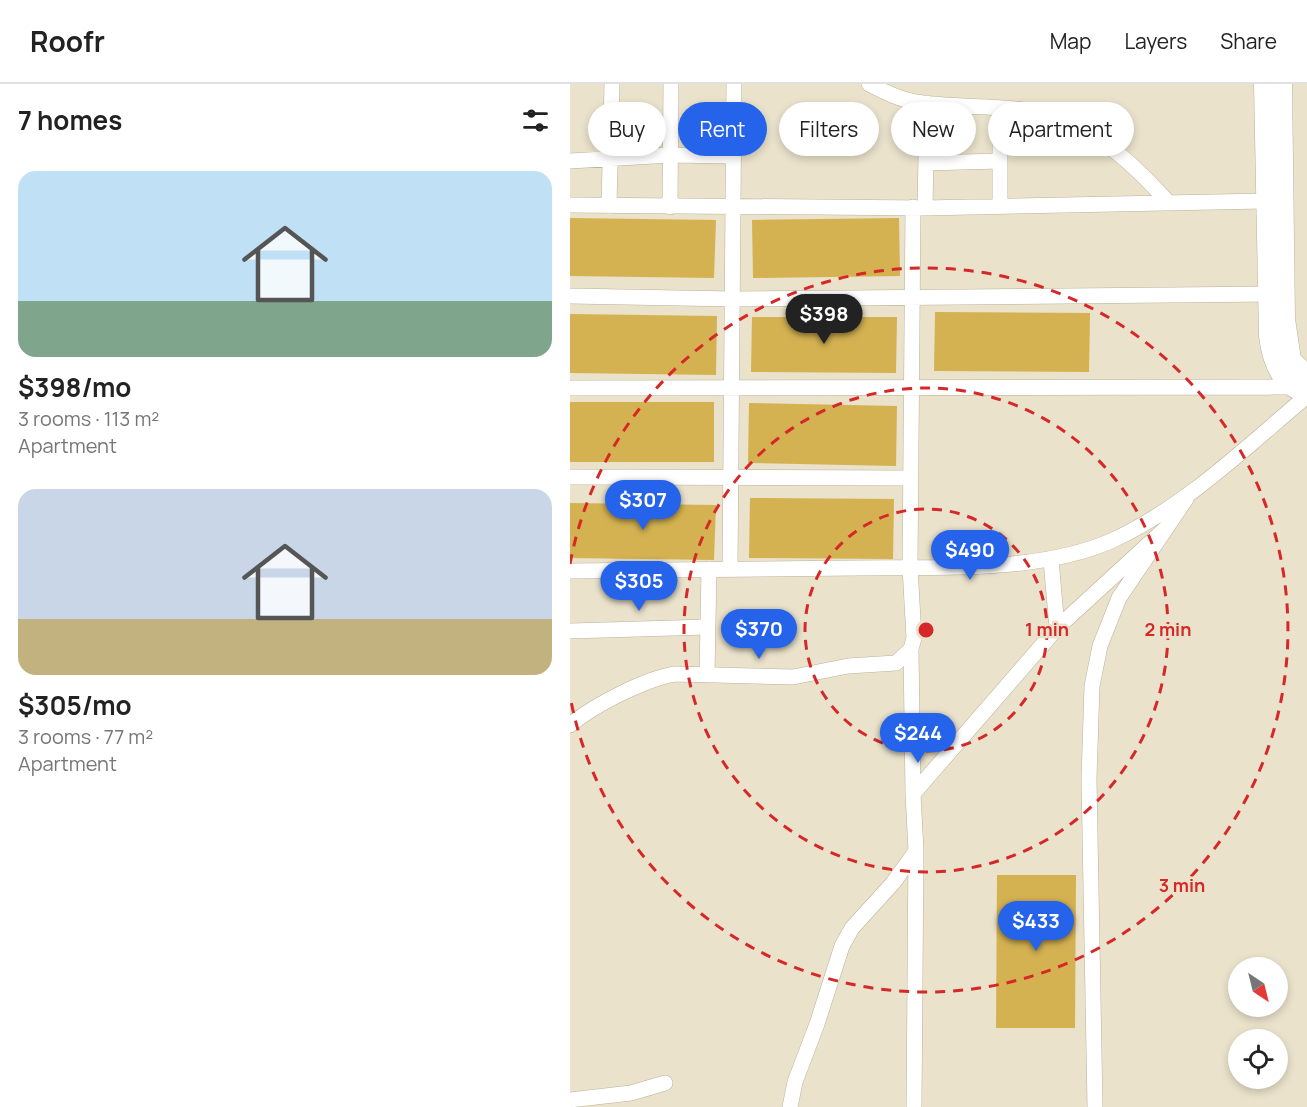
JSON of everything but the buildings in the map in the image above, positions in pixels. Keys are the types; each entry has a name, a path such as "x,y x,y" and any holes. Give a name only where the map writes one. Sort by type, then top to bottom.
{"main road":[{"path":"1264,84 1264,201 1275,294"},
{"path":"1282,84 1271,352 1280,372 1304,386"}],"street":[{"path":"609,206 612,84"},
{"path":"670,207 671,84"},
{"path":"721,84 734,84 734,102"},
{"path":"869,84 903,99 921,102"},
{"path":"570,161 678,155"},
{"path":"730,569 734,299 733,156"},
{"path":"914,1107 916,851 911,649 914,626 910,567 911,298 926,156"},
{"path":"1000,156 1000,206"},
{"path":"1120,156 1136,168 1168,202"},
{"path":"926,163 1000,161"},
{"path":"570,205 733,208 919,207 1264,201"},
{"path":"570,297 734,299 1275,294"},
{"path":"570,388 1304,386"},
{"path":"570,571 910,567 1051,560 1110,541 1191,492 1304,386"},
{"path":"570,477 910,478"},
{"path":"1095,1107 1089,779 1092,686 1100,646 1111,615 1128,583 1191,492"},
{"path":"913,794 976,725 1007,683 1057,628 1166,528"},
{"path":"1051,560 1057,628"},
{"path":"707,675 709,569"},
{"path":"570,630 708,627"},
{"path":"570,725 592,708 656,678 675,674 806,676 848,666 887,665 905,657 911,649"},
{"path":"790,1107 795,1082 817,1024 842,946 852,928 893,883 916,851"},
{"path":"570,1100 631,1093 665,1083"}]}
